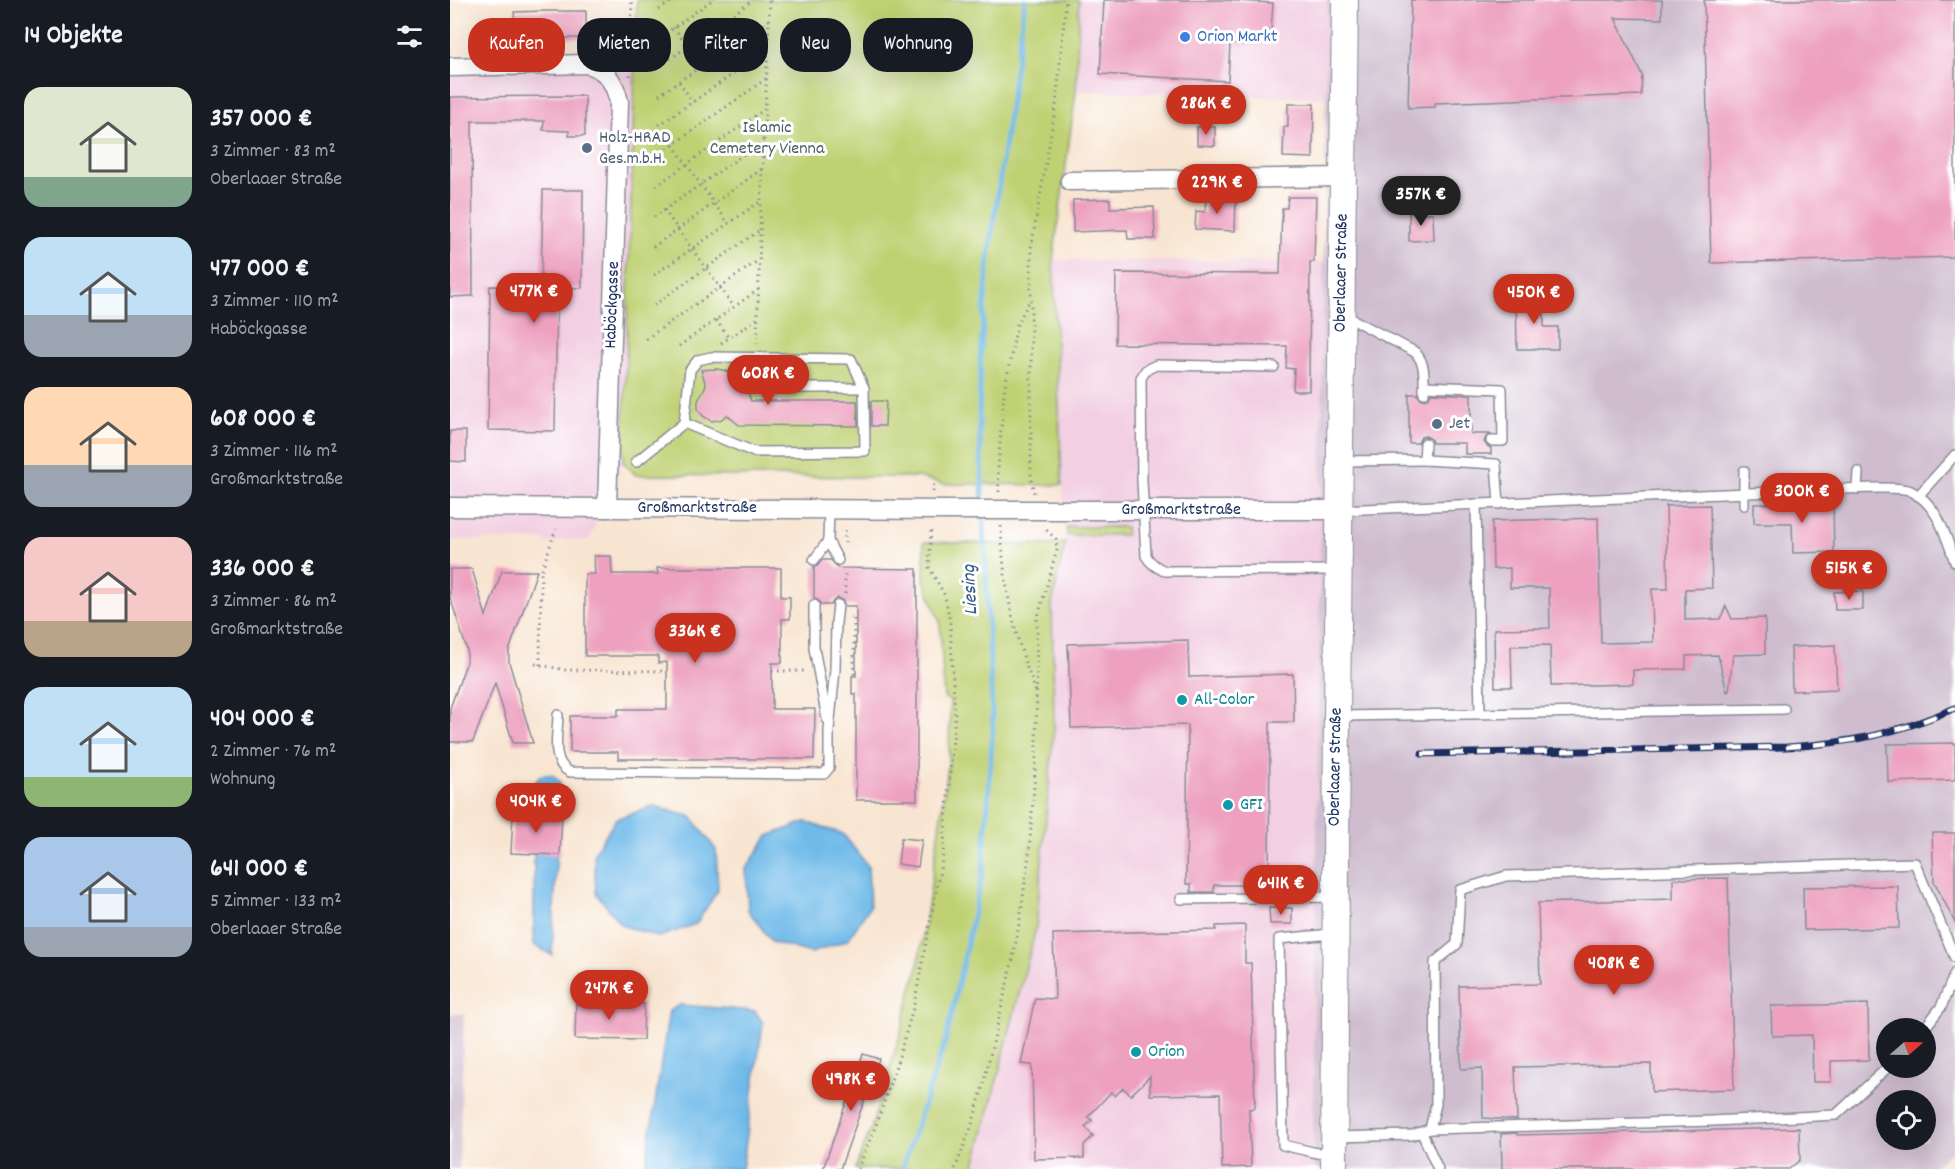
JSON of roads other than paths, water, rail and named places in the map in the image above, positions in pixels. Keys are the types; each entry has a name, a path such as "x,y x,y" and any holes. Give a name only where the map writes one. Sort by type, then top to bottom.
{"main road":[{"name":"Oberlaaer Straße","path":"1334,1153 1345,0"}],"street":[{"name":"Haböckgasse","path":"450,67 588,64 598,67 605,73 616,91 619,102 607,508"},
{"path":"1070,181 1344,177"},
{"name":"Großmarktstraße","path":"450,507 1339,510"}],"lane":[{"path":"1342,314 1415,352 1424,366 1424,390 1502,389 1503,441 1491,441"},
{"path":"636,462 684,423 690,370 698,360 711,357 851,359 864,388 865,451 754,452 684,423"},
{"path":"1274,367 1156,365 1146,370 1141,378 1146,556 1149,562 1165,572 1339,570"},
{"path":"758,388 864,388"},
{"path":"1424,460 1425,443"},
{"path":"1918,496 1955,454"},
{"path":"1340,461 1424,460 1496,464 1499,504"},
{"path":"1744,471 1744,505"},
{"path":"1857,489 1858,472"},
{"path":"1339,510 1884,488 1910,490 1930,505 1955,562"},
{"path":"1476,504 1480,714"},
{"path":"829,510 828,541 838,560"},
{"path":"814,560 828,541"},
{"path":"814,605 814,648 829,730"},
{"path":"558,715 558,757 564,769 570,772 824,774 829,768 829,730 838,605"},
{"path":"1337,716 1784,709"},
{"path":"1438,1169 1426,1131 1436,1104 1435,962 1456,944 1460,891 1506,876 1915,863 1955,958"},
{"path":"1181,899 1335,897"},
{"path":"1335,934 1279,939 1283,1145 1317,1153 1334,1153 1426,1131 1836,1115 1876,1078"},
{"path":"1932,1018 1941,1007 1955,973"}],"water":[{"path":"541,775 552,775 560,782 552,955 534,945 534,784"},
{"path":"653,806 692,817 716,850 718,890 696,924 659,937 621,925 596,893 594,853 616,819"},
{"path":"805,822 843,834 868,866 870,906 848,940 811,953 772,942 748,910 746,869 768,836"},
{"path":"680,1005 755,1011 763,1023 742,1169 645,1169 669,1011"}],"waterway":[{"name":"Liesing","path":"902,1169 946,1039 983,871 993,729 979,419 981,347 989,255 1025,0"}],"railway":[{"path":"1422,754 1787,747 1872,736 1893,731 1955,708"}],"place":[{"name":"Orion Markt","path":"1185,37"},
{"name":"Holz-HRAD Ges.m.b.H.","path":"587,148"},
{"name":"Jet","path":"1437,424"},
{"name":"All-Color","path":"1182,700"},
{"name":"GFI","path":"1228,805"},
{"name":"Orion","path":"1136,1052"}],"park label":[{"name":"Islamic Cemetery Vienna","path":"767,138"}]}
